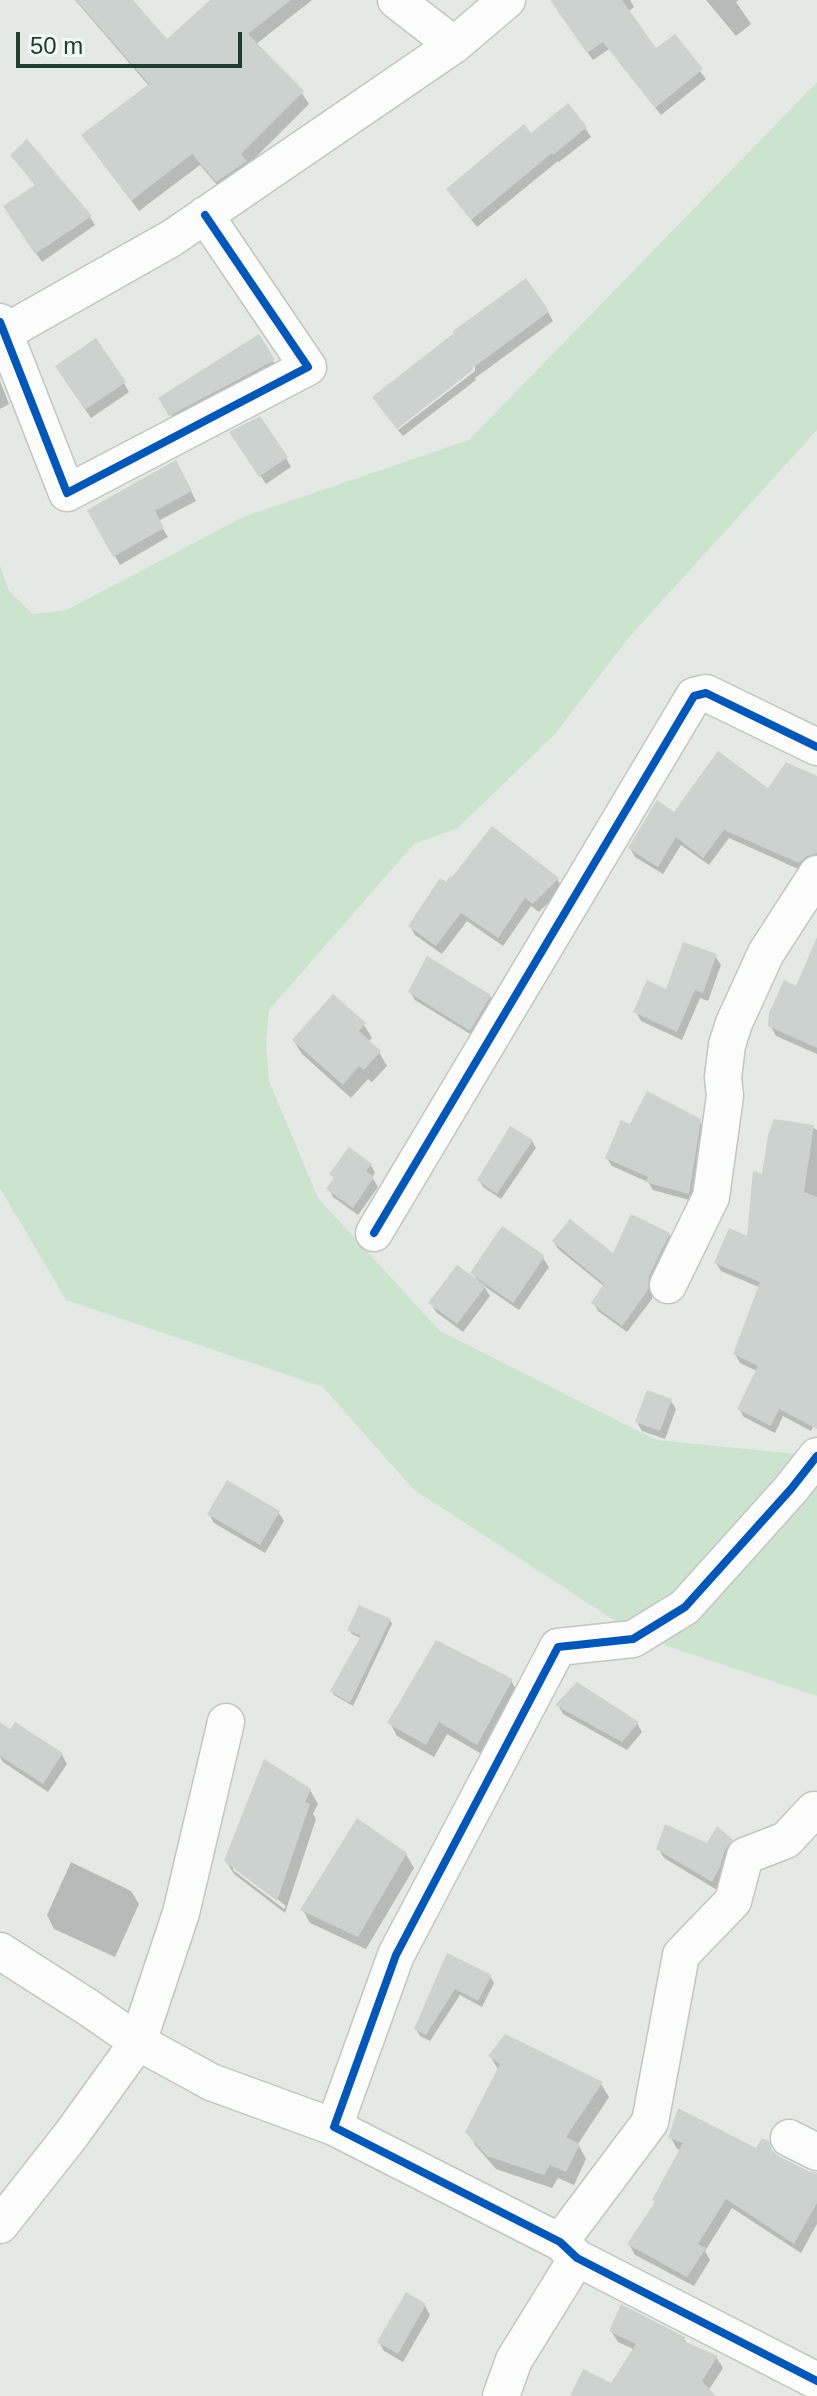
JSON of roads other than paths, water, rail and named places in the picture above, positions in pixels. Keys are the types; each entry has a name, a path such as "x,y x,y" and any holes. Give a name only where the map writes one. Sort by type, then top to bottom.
{"street":[{"path":"396,0 454,45"},
{"path":"205,215 308,367 67,493 2,328 172,238 205,215 454,45 507,0"},
{"path":"374,1233 694,696 706,693 817,747"},
{"path":"668,1285 711,1197 725,1096 723,1077 727,1045 734,1023 766,953 817,874"},
{"path":"334,2127 396,1955 558,1647 633,1639 685,1607 817,1456"},
{"path":"0,2225 71,2135 138,2042 181,1913 226,1722"},
{"path":"501,2396 514,2360 568,2250 650,2122 681,1955 733,1901 745,1856 786,1840 814,1810 817,1811"},
{"path":"0,1951 138,2042 211,2082 334,2127 817,2381"}]}
